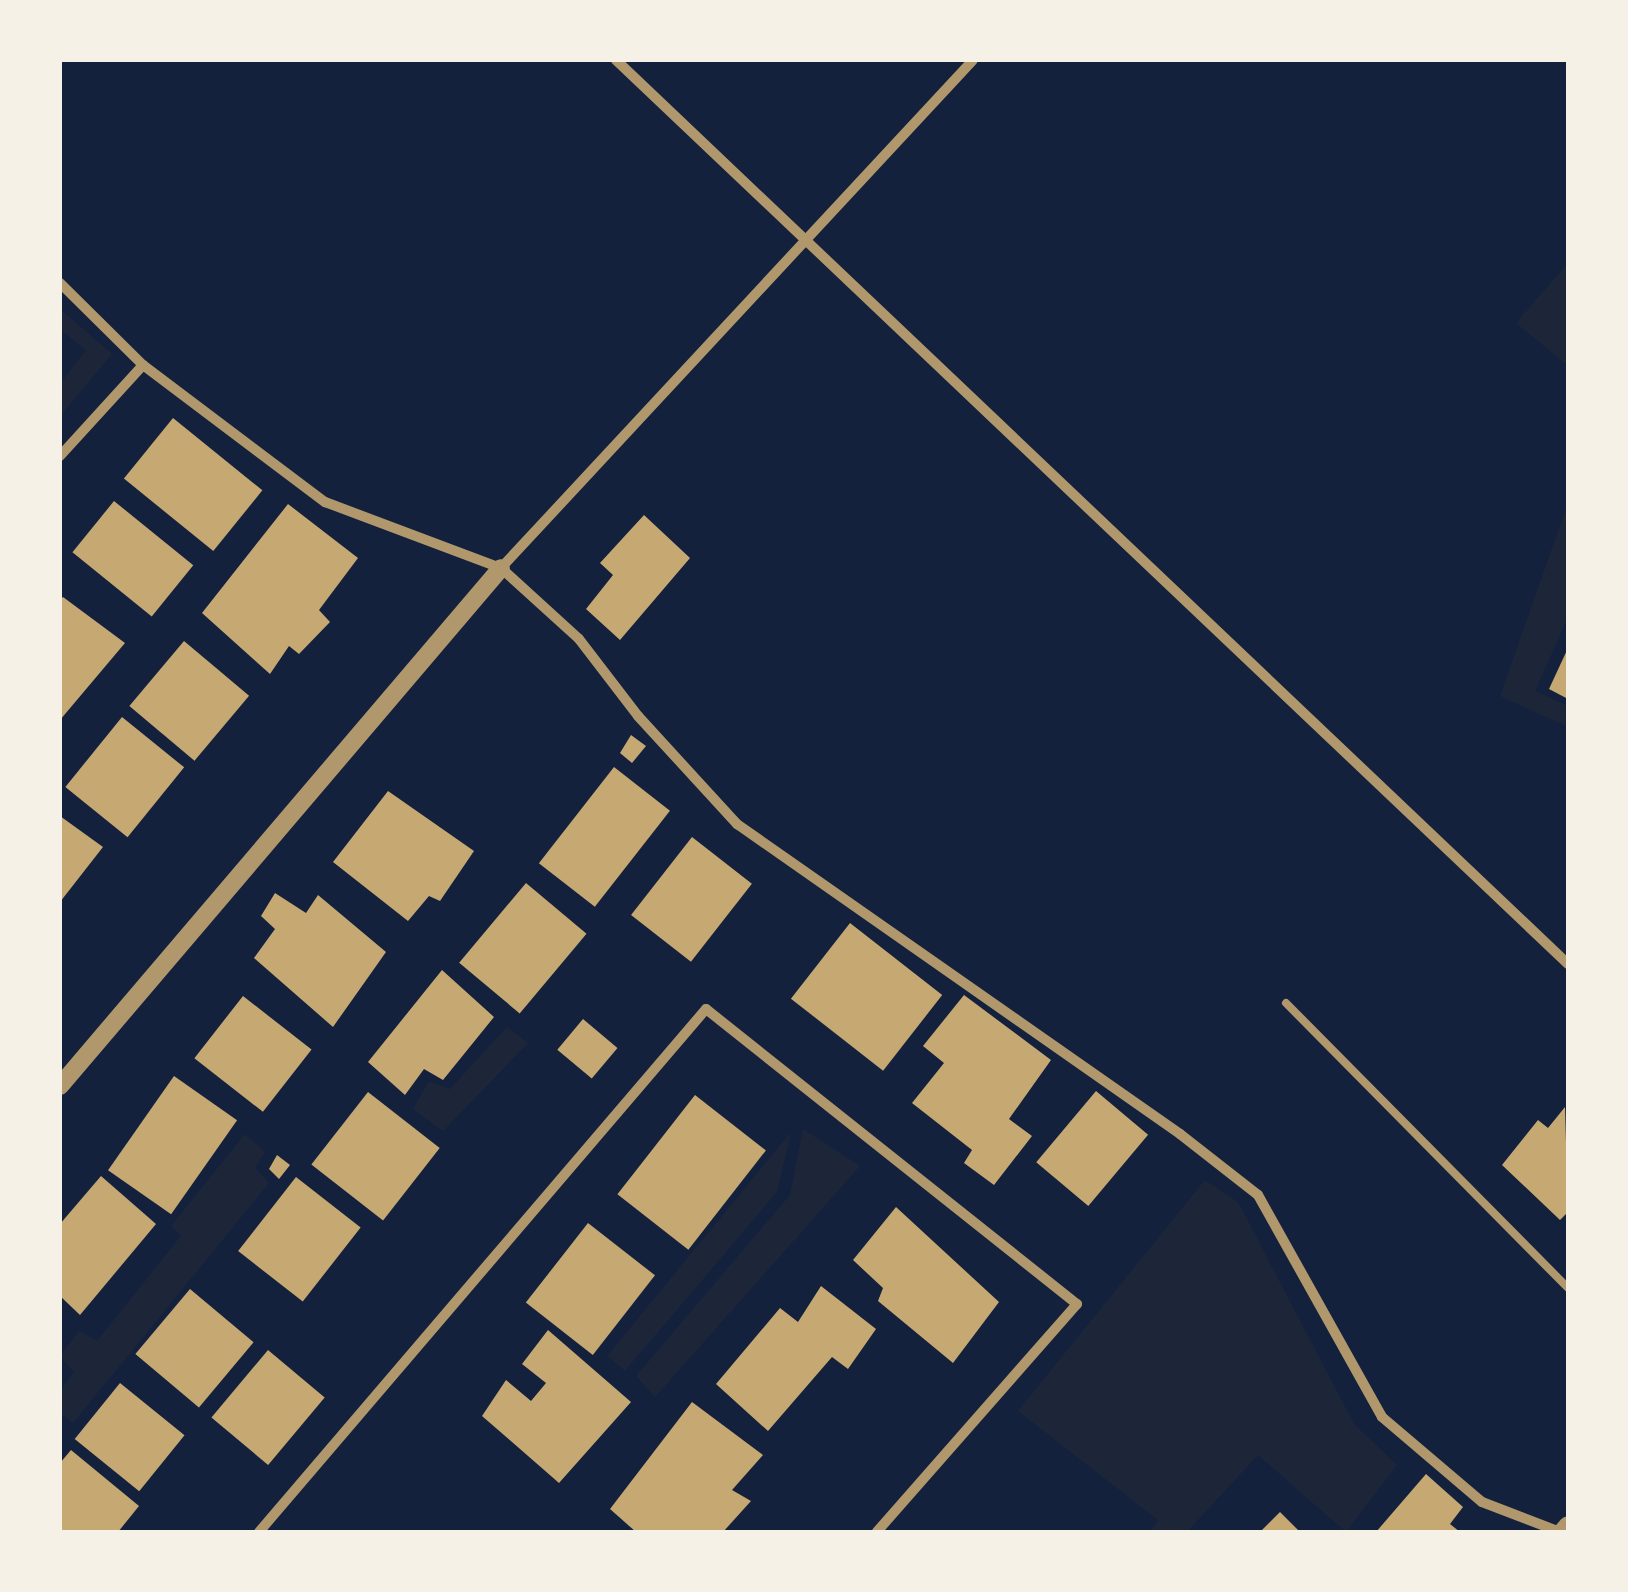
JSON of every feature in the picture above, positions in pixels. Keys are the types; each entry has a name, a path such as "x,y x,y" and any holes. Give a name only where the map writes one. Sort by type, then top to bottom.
{"street":[{"path":"616,60 1568,964"},
{"path":"60,1086 502,568 972,60"},
{"path":"60,283 143,365 325,502 502,568 579,639 638,716 737,824 1180,1134 1258,1195 1382,1417 1482,1502 1561,1532 1568,1525"},
{"path":"60,456 143,365"},
{"path":"259,1532 706,1008 1076,1304 877,1532"}],"lane":[{"path":"1286,1003 1568,1288"}],"shaded area":[{"path":"1568,263 1568,366 1516,323"},
{"path":"60,309 112,354 60,416 60,384 86,350 60,329"},
{"path":"1568,503 1568,617 1535,691 1568,706 1568,727 1500,696"},
{"path":"507,1027 528,1043 443,1131 413,1109 429,1081 450,1089"},
{"path":"803,1129 860,1166 655,1397 636,1376 790,1195"},
{"path":"791,1132 777,1192 625,1371 607,1356"},
{"path":"245,1134 265,1152 255,1168 269,1183 73,1423 60,1413 60,1391 74,1372 60,1356 79,1331 97,1341 181,1236 171,1226"},
{"path":"1205,1180 1238,1202 1354,1424 1397,1465 1346,1532 1258,1455 1187,1532 1150,1532 1158,1520 1018,1411"}],"building":[{"path":"173,418 262,490 213,551 124,479"},
{"path":"114,501 193,565 152,616 72,552"},
{"path":"288,504 358,558 319,610 330,622 299,654 289,646 270,674 202,613"},
{"path":"644,515 690,558 620,640 586,609 613,575 600,563"},
{"path":"63,597 125,643 60,720 60,600"},
{"path":"184,641 249,696 194,761 129,706"},
{"path":"1568,648 1568,699 1549,689"},
{"path":"122,717 184,767 128,837 65,787"},
{"path":"631,735 646,746 632,763 620,753"},
{"path":"614,767 670,811 595,907 539,863"},
{"path":"388,791 474,851 440,901 429,896 408,921 333,862"},
{"path":"60,816 103,847 60,902"},
{"path":"692,837 752,884 691,962 631,915"},
{"path":"526,883 587,934 520,1013 459,963"},
{"path":"275,893 306,913 318,895 386,952 333,1027 254,958 275,929 261,916"},
{"path":"850,923 942,995 883,1071 791,999"},
{"path":"442,970 494,1017 443,1080 424,1069 405,1095 368,1062"},
{"path":"964,995 1051,1060 1009,1119 1032,1136 994,1185 964,1163 972,1150 912,1103 944,1063 923,1046"},
{"path":"243,996 312,1050 263,1112 194,1058"},
{"path":"583,1019 617,1048 592,1079 557,1050"},
{"path":"174,1076 237,1120 171,1214 108,1170"},
{"path":"1096,1091 1148,1135 1088,1206 1036,1162"},
{"path":"368,1092 440,1148 383,1221 311,1164"},
{"path":"695,1095 766,1150 688,1250 617,1194"},
{"path":"1565,1107 1568,1212 1560,1220 1502,1165 1538,1120 1548,1128"},
{"path":"277,1155 290,1165 279,1179 269,1169"},
{"path":"101,1176 156,1224 80,1315 60,1296 60,1224"},
{"path":"296,1177 361,1227 303,1302 238,1251"},
{"path":"896,1207 999,1302 953,1363 878,1301 883,1288 853,1260"},
{"path":"588,1223 655,1275 593,1355 526,1303"},
{"path":"821,1286 876,1329 848,1369 832,1357 768,1431 716,1384 780,1308 798,1322"},
{"path":"190,1289 254,1342 199,1407 135,1354"},
{"path":"548,1330 631,1402 559,1483 482,1416 506,1380 531,1401 546,1383 522,1364"},
{"path":"268,1350 325,1398 268,1465 211,1417"},
{"path":"120,1383 185,1435 139,1491 75,1439"},
{"path":"692,1402 763,1455 732,1490 751,1501 723,1532 636,1532 610,1509"},
{"path":"71,1450 139,1506 118,1532 60,1532 60,1463"},
{"path":"1426,1474 1463,1507 1450,1524 1460,1532 1376,1532"},
{"path":"1280,1512 1300,1532 1260,1532"}]}
